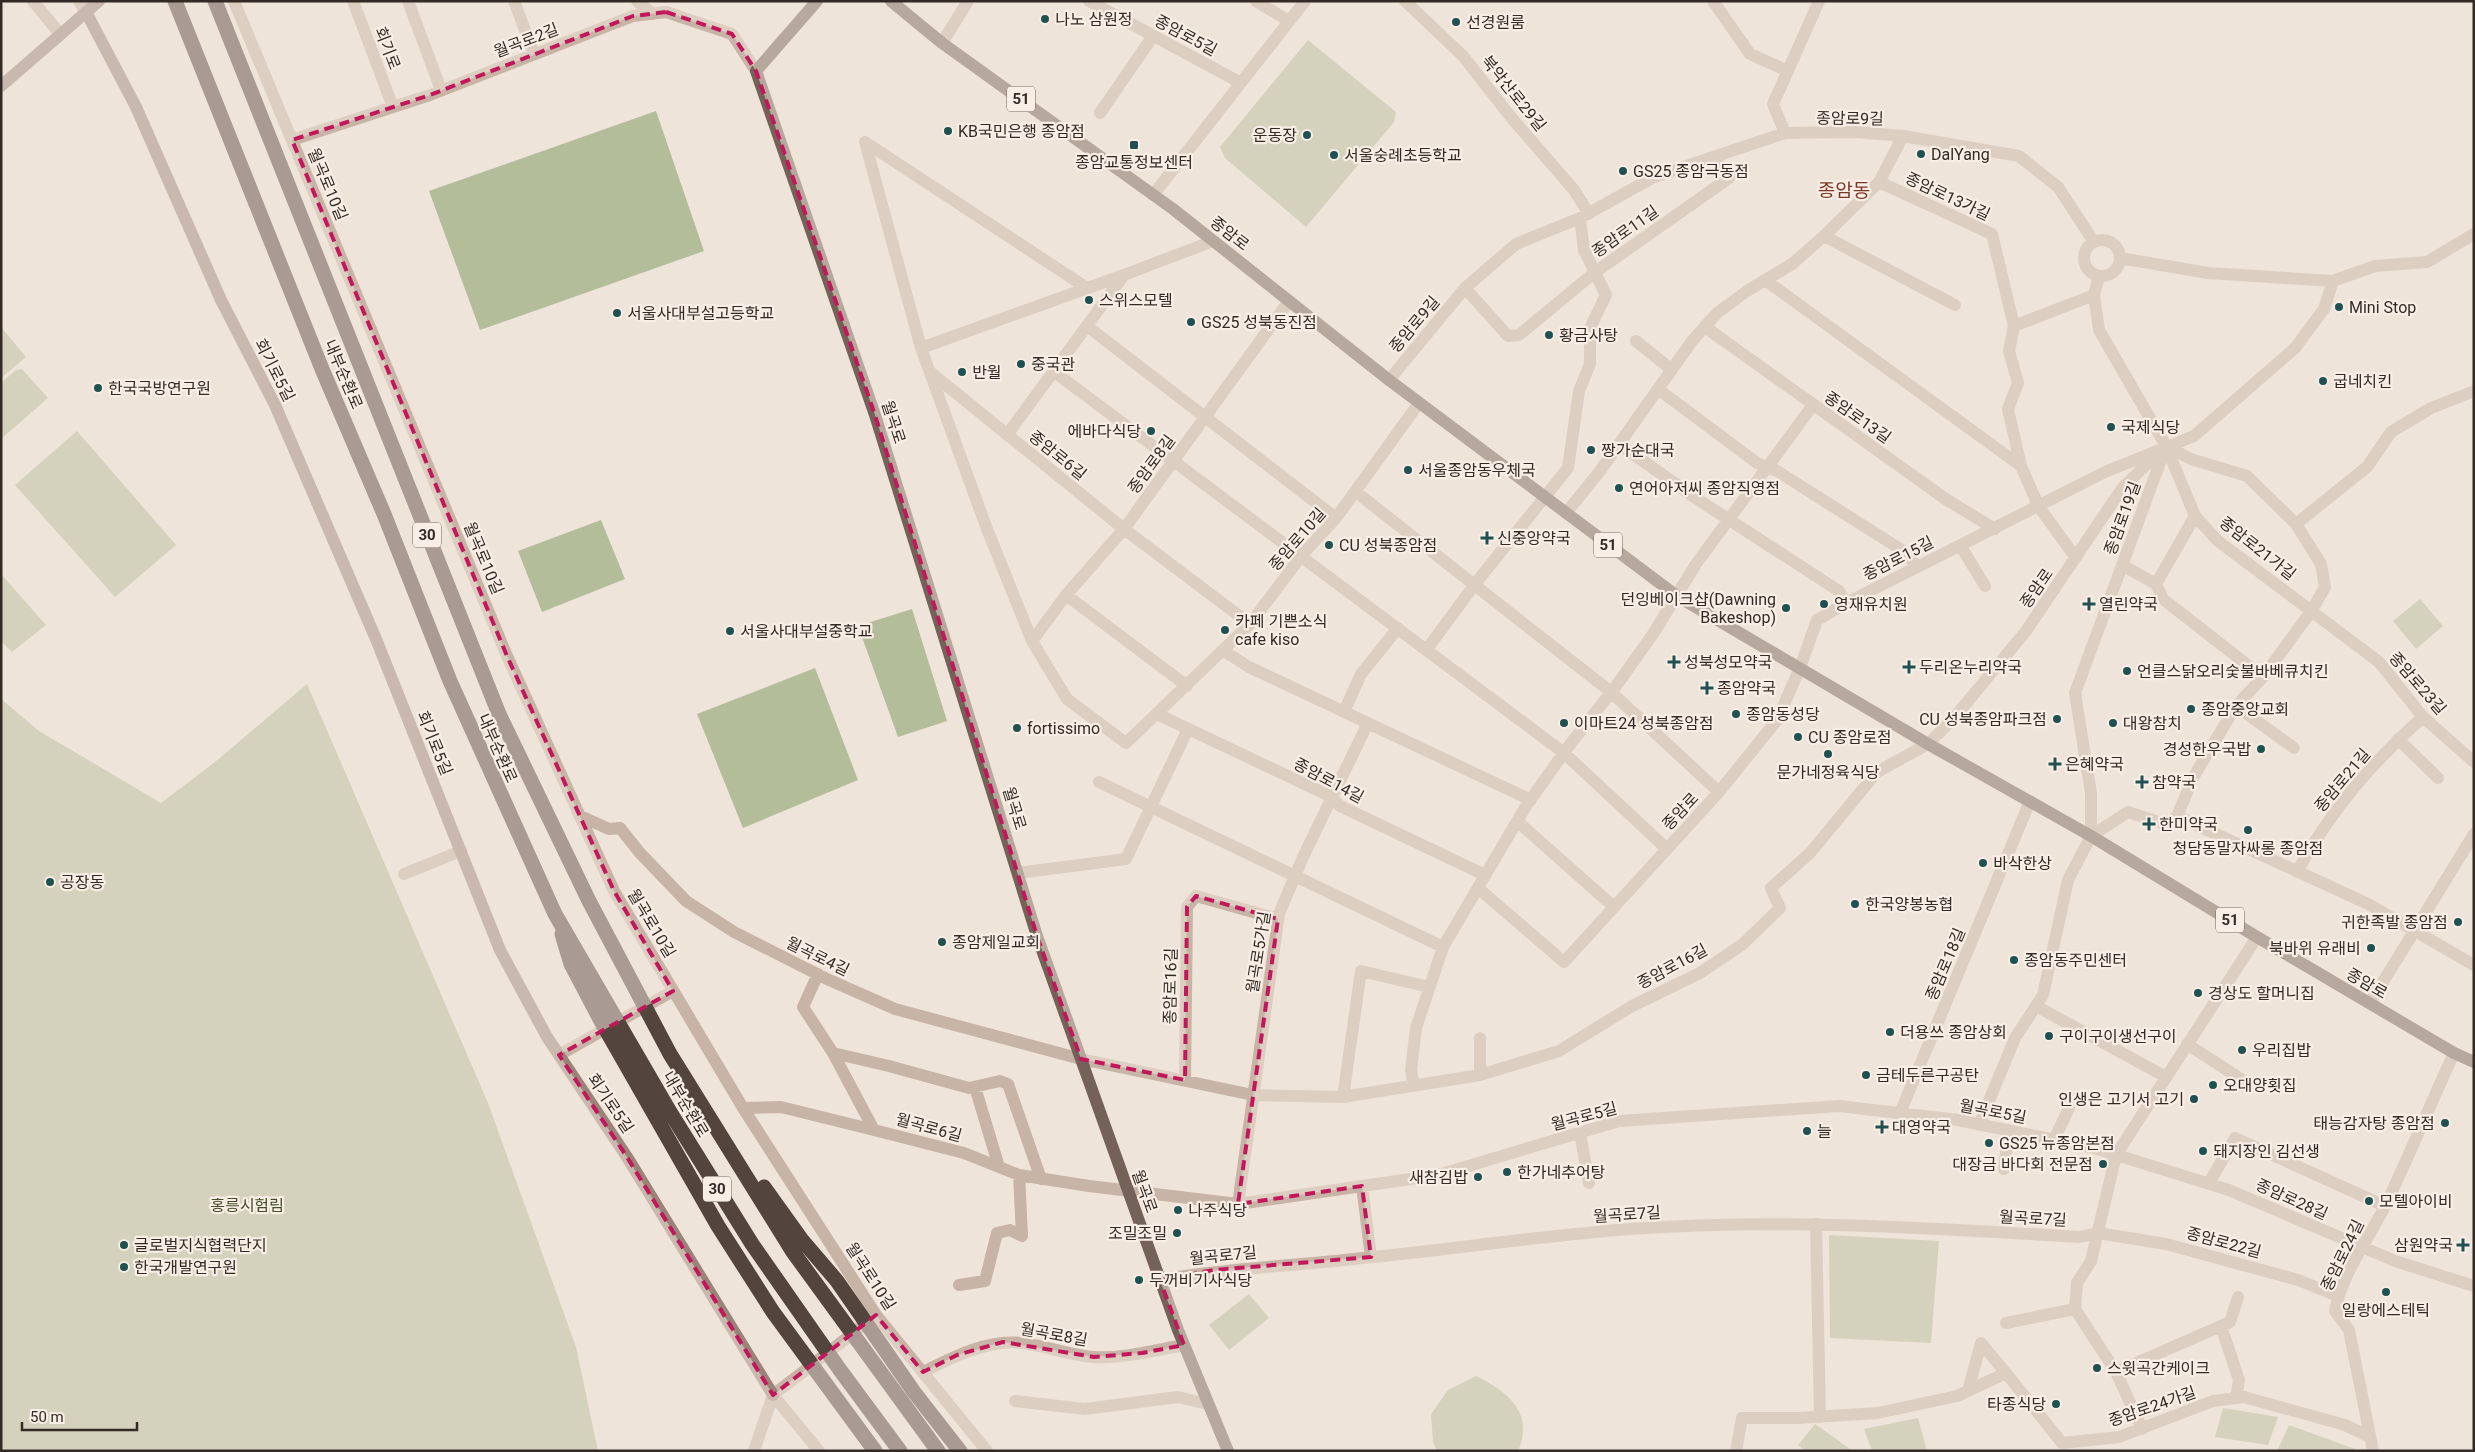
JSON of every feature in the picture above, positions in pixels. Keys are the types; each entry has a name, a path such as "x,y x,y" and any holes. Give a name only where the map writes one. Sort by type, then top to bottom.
{"highway":[{"name":"내부순환로","path":"176,1 318,360 384,514 450,681 556,914 670,1112 752,1244 900,1451"},
{"name":"내부순환로","path":"215,1 499,714 589,901 670,1054 793,1252 938,1451"},
{"path":"556,914 570,964 699,1195 773,1312 875,1451"},
{"path":"670,1054 802,1240 837,1281 914,1392 960,1451"}],"main road":[{"path":"756,71 817,1"},
{"name":"종암로","path":"891,1 942,43 1153,194 1419,403 1678,596 1928,744 2091,836 2257,937 2454,1053 2474,1062"},
{"name":"월곡로","path":"756,71 875,415 1018,874 1080,1059 1184,1345 1228,1451"}],"street":[{"path":"33,1 60,34"},
{"path":"1,86 60,34 82,6 99,1"},
{"name":"월곡로10길","path":"234,1 507,656 614,891 743,1108 876,1315 987,1451"},
{"name":"회기로","path":"353,1 393,107"},
{"path":"408,1 441,90"},
{"path":"514,1 534,54"},
{"path":"637,1 653,14"},
{"path":"942,43 968,1"},
{"name":"종암로5길","path":"1089,1 1241,83"},
{"path":"1256,1 1289,21"},
{"path":"1153,194 1305,1"},
{"name":"북악산로29길","path":"1405,1 1463,56 1574,190 1585,216"},
{"path":"1713,1 1750,54 1788,71"},
{"path":"1786,133 1773,104 1819,1"},
{"name":"회기로5길","path":"82,6 136,107 221,300 275,405 376,639 500,950 559,1054 627,1157 773,1395 819,1451"},
{"name":"월곡로2길","path":"292,140 441,90 633,16 666,12 732,34 756,71"},
{"path":"1100,113 1153,36"},
{"name":"종암로9길","path":"1389,380 1465,288 1516,244 1585,216 1654,177 1786,133 1856,132 1903,136 2019,156 2058,188 2094,242"},
{"path":"1566,514 1672,370 1716,314 1792,264 1824,236 1879,182 1903,136"},
{"path":"1032,641 987,529 921,348 865,142 1087,288"},
{"name":"종암로11길","path":"1544,497 1568,468 1579,391 1590,364 1590,328 1606,295 1602,282 1594,273 1729,178 1714,157"},
{"name":"종암로13가길","path":"1879,182 1992,234 2014,326 2009,351 2018,383 2008,409 2021,466 2039,507"},
{"path":"1465,288 1508,336 1519,335 1594,273 1584,250 1585,216"},
{"path":"1824,236 1955,305"},
{"path":"2106,240 2116,246 2120,258 2118,268 2113,273 2098,276 2088,270 2085,264 2085,251 2094,242 2106,240"},
{"path":"921,348 1213,241"},
{"path":"2120,258 2208,273 2333,281 2375,266 2427,262 2471,242"},
{"name":"종암로6길","path":"1124,275 1007,435 1124,529 1250,624"},
{"path":"2098,276 2094,295 2099,330 2166,446 2195,516"},
{"path":"1765,280 2021,466"},
{"path":"2166,446 2194,436 2295,348 2324,309 2333,281"},
{"path":"2014,326 2094,295"},
{"name":"종암로8길","path":"1032,641 1066,595 1124,529 1288,301"},
{"path":"1087,326 1336,518"},
{"name":"종암로13길","path":"1705,327 1947,500 1995,529"},
{"path":"1636,341 1672,370"},
{"path":"929,371 1007,435"},
{"path":"1054,371 1564,753 1667,849"},
{"path":"1658,390 1757,463 1777,471 1904,552 1917,567"},
{"path":"2296,524 2367,467 2391,432 2431,408 2474,391"},
{"name":"종암로10길","path":"1032,641 1067,699 1126,743 1250,624 1302,555 1336,518 1356,492 1419,403"},
{"path":"1414,1085 1410,1070 1416,1028 1429,987 1443,947 1485,875 1531,800 1611,692 1678,596 1696,564 1813,405"},
{"path":"1619,444 1729,520 1839,591 1846,603"},
{"name":"종암로15길","path":"1800,668 1817,620 1846,603 2106,472 2166,446"},
{"name":"종암로21가길","path":"2166,446 2191,459 2247,476 2296,524 2321,564 2325,586 2312,610 2263,677 2236,706 2194,776 2177,816"},
{"name":"종암로","path":"1928,744 1954,718 2026,632 2123,487 2166,446"},
{"name":"종암로19길","path":"2091,836 2091,793 2075,693 2166,446"},
{"path":"1356,492 1611,692 1719,792"},
{"path":"1427,649 1475,584 1544,497"},
{"path":"2039,507 2076,558"},
{"name":"종암로21가길","path":"2156,584 2195,516 2218,541 2312,610"},
{"name":"종암로15길","path":"1960,545 1985,586"},
{"path":"2122,565 2156,584 2163,599 2263,677"},
{"path":"1066,595 1187,686"},
{"name":"종암로23길","path":"2312,610 2379,662 2423,717 2474,762"},
{"path":"1344,712 1362,674 1398,628"},
{"path":"1224,651 1249,667 1531,800"},
{"name":"종암로","path":"1478,888 1564,962 1719,792 1776,720 1800,668"},
{"path":"2236,706 2294,748"},
{"name":"종암로14길","path":"1157,714 1332,797 1340,806 1485,875"},
{"name":"종암로21길","path":"2297,872 2313,843 2344,799 2398,739 2423,717"},
{"name":"월곡로5가길","path":"1238,1204 1278,919 1296,874 1368,723"},
{"path":"1018,874 1126,859 1188,729"},
{"path":"2398,739 2438,778"},
{"name":"종암로16길","path":"1080,1059 1253,1094 1343,1098 1480,1075 1560,1051 1632,1006 1700,973 1743,944 1780,908 1772,888 1810,852 1877,772 1928,744"},
{"path":"1099,782 1296,874 1443,947"},
{"name":"종암로18길","path":"1900,1113 2030,801"},
{"path":"1979,1124 2015,1038 2044,995 2068,880 2091,836 2128,812 2167,825 2177,816 2368,904 2415,929 2474,966"},
{"name":"월곡로4길","path":"580,816 609,829 620,828 640,853 686,901 734,932 818,974 896,1009 1080,1059"},
{"path":"1517,821 1614,907"},
{"path":"2370,1003 2474,834"},
{"path":"404,874 461,851"},
{"name":"종암로16길","path":"1185,1080 1187,907 1196,896 1278,919"},
{"path":"2142,1429 2116,1372 2075,1309 2077,1284 2092,1261 2116,1154 2257,937"},
{"path":"1343,1098 1361,971 1429,987"},
{"name":"월곡로6길","path":"818,974 803,1007 833,1053 874,1130 964,1153 1019,1175 1127,1190"},
{"path":"559,1054 673,991"},
{"path":"2036,1006 2166,1077"},
{"path":"1480,1038 1480,1075"},
{"path":"2187,1044 2250,1085"},
{"path":"833,1053 969,1088 1000,1082 1008,1084 1041,1179"},
{"name":"종암로24길","path":"2373,1451 2349,1330 2335,1311 2338,1296 2360,1247 2385,1206 2454,1053"},
{"name":"월곡로6길","path":"975,1087 999,1167"},
{"name":"월곡로5길","path":"1127,1190 1238,1204 1438,1175 1619,1122 1839,1106 1979,1124 2116,1154"},
{"path":"743,1108 781,1107 874,1130"},
{"path":"2054,1140 2069,1108"},
{"path":"2004,1169 2008,1130"},
{"path":"1580,1133 1589,1183"},
{"name":"종암로28길","path":"2209,1183 2235,1138 2385,1206"},
{"name":"종암로28길","path":"2116,1154 2229,1190 2360,1247 2474,1286"},
{"path":"959,1285 985,1281 997,1233 1010,1230 1022,1236 1019,1175"},
{"path":"1362,1186 1371,1257"},
{"path":"1816,1224 1820,1417"},
{"name":"월곡로7길","path":"1160,1280 1214,1270 1371,1257 1508,1240 1632,1229 1816,1224 2080,1237 2098,1233"},
{"name":"종암로22길","path":"2098,1233 2166,1244 2298,1280 2338,1296"},
{"path":"2116,1372 2230,1322 2238,1297"},
{"path":"2006,1322 2075,1309"},
{"path":"754,1451 773,1395 876,1315"},
{"path":"2221,1326 2239,1380 2236,1398"},
{"name":"월곡로8길","path":"923,1372 957,1355 1003,1342 1033,1345 1094,1357 1142,1353 1184,1345"},
{"path":"1736,1451 1742,1418 1820,1417 1878,1413 1956,1396 1968,1391 2006,1373 1981,1343 1968,1391"},
{"name":"종암로24가길","path":"2006,1373 2062,1443 2119,1437 2213,1401 2244,1397 2344,1425 2370,1437"},
{"path":"1015,1401 1085,1409 1178,1397 1208,1404"}],"highlighted area":[{"path":"666,12 732,34 756,71 875,415 1037,936 1081,1059 1185,1080 1187,907 1196,896 1278,919 1238,1204 1362,1186 1371,1257 1214,1270 1160,1280 1184,1345 1142,1353 1094,1357 1003,1342 957,1355 923,1372 876,1315 773,1395 627,1157 559,1055 673,991 614,891 507,656 292,140 430,95 633,16"}],"green space":[{"name":"운동장","path":"1308,40 1396,112 1394,122 1306,227 1225,158 1220,147"},
{"path":"656,111 704,251 480,330 429,191"},
{"path":"1,327 26,357 1,378"},
{"path":"22,369 48,398 1,439 1,383 16,370"},
{"path":"77,431 176,545 115,597 15,485"},
{"path":"601,520 625,579 542,612 518,551"},
{"path":"1,574 46,625 12,652 1,641"},
{"path":"2420,599 2443,626 2416,649 2393,621"},
{"path":"912,609 947,721 898,737 858,626"},
{"path":"815,668 858,780 743,828 697,714"},
{"name":"홍릉시험림","path":"307,684 488,1103 576,1347 598,1451 1,1451 1,699 39,731 161,803 215,762"},
{"path":"1829,1235 1939,1241 1931,1343 1830,1338"},
{"path":"1249,1294 1269,1318 1229,1350 1209,1325"},
{"path":"1476,1376 1498,1389 1515,1405 1523,1425 1518,1451 1437,1451 1433,1442 1431,1414 1448,1390"},
{"path":"2223,1408 2278,1417 2268,1445 2215,1437"},
{"path":"1918,1418 1927,1451 1872,1451 1864,1429"},
{"path":"1815,1424 1853,1451 1806,1451 1798,1445"},
{"path":"2289,1425 2355,1449 2355,1451 2277,1451"}],"pier":[{"path":"174,1 199,1 272,187 476,672 533,820 590,936 634,1015 716,1144 783,1258 844,1346 924,1451 905,1451 772,1266 576,943 519,827"}],"place":[{"name":"나노 삼원정","path":"1045,19"},
{"name":"선경원룸","path":"1456,22"},
{"name":"KB국민은행 종암점","path":"948,131"},
{"name":"운동장","path":"1307,135"},
{"name":"종암교통정보센터","path":"1134,145"},
{"name":"DalYang","path":"1921,154"},
{"name":"서울숭례초등학교","path":"1334,155"},
{"name":"GS25 종암극동점","path":"1623,171"},
{"name":"스위스모텔","path":"1089,300"},
{"name":"Mini Stop","path":"2339,307"},
{"name":"서울사대부설고등학교","path":"617,313"},
{"name":"GS25 성북동진점","path":"1191,322"},
{"name":"황금사탕","path":"1549,335"},
{"name":"중국관","path":"1021,364"},
{"name":"반월","path":"962,372"},
{"name":"굽네치킨","path":"2323,381"},
{"name":"한국국방연구원","path":"98,388"},
{"name":"국제식당","path":"2111,427"},
{"name":"에바다식당","path":"1151,431"},
{"name":"짱가순대국","path":"1591,450"},
{"name":"서울종암동우체국","path":"1408,470"},
{"name":"연어아저씨 종암직영점","path":"1619,488"},
{"name":"신중앙약국","path":"1487,538"},
{"name":"CU 성북종암점","path":"1329,545"},
{"name":"영재유치원","path":"1824,604"},
{"name":"열린약국","path":"2089,604"},
{"name":"던잉베이크샵(Dawning Bakeshop)","path":"1786,608"},
{"name":"카페 기쁜소식 cafe kiso","path":"1225,630"},
{"name":"서울사대부설중학교","path":"730,631"},
{"name":"성북성모약국","path":"1674,662"},
{"name":"두리온누리약국","path":"1909,667"},
{"name":"언클스닭오리숯불바베큐치킨","path":"2127,671"},
{"name":"종암약국","path":"1707,688"},
{"name":"종암중앙교회","path":"2191,709"},
{"name":"종암동성당","path":"1736,714"},
{"name":"CU 성북종암파크점","path":"2057,719"},
{"name":"이마트24 성북종암점","path":"1564,723"},
{"name":"대왕참치","path":"2113,723"},
{"name":"fortissimo","path":"1017,728"},
{"name":"CU 종암로점","path":"1798,737"},
{"name":"경성한우국밥","path":"2261,749"},
{"name":"문가네정육식당","path":"1828,754"},
{"name":"은혜약국","path":"2055,764"},
{"name":"참약국","path":"2142,782"},
{"name":"한미약국","path":"2149,824"},
{"name":"청담동말자싸롱 종암점","path":"2248,830"},
{"name":"바삭한상","path":"1983,863"},
{"name":"공장동","path":"50,882"},
{"name":"한국양봉농협","path":"1855,904"},
{"name":"귀한족발 종암점","path":"2458,922"},
{"name":"종암제일교회","path":"942,942"},
{"name":"북바위 유래비","path":"2371,948"},
{"name":"종암동주민센터","path":"2014,960"},
{"name":"경상도 할머니집","path":"2198,993"},
{"name":"더용쓰 종암상회","path":"1890,1032"},
{"name":"구이구이생선구이","path":"2049,1036"},
{"name":"우리집밥","path":"2242,1050"},
{"name":"금테두른구공탄","path":"1866,1075"},
{"name":"오대양횟집","path":"2213,1085"},
{"name":"인생은 고기서 고기","path":"2194,1099"},
{"name":"태능감자탕 종암점","path":"2445,1123"},
{"name":"대영약국","path":"1882,1127"},
{"name":"늘","path":"1807,1131"},
{"name":"GS25 뉴종암본점","path":"1989,1143"},
{"name":"돼지장인 김선생","path":"2203,1151"},
{"name":"대장금 바다회 전문점","path":"2103,1164"},
{"name":"한가네추어탕","path":"1507,1172"},
{"name":"새참김밥","path":"1478,1177"},
{"name":"모텔아이비","path":"2369,1201"},
{"name":"나주식당","path":"1178,1210"},
{"name":"조밀조밀","path":"1177,1233"},
{"name":"글로벌지식협력단지","path":"124,1245"},
{"name":"삼원약국","path":"2463,1245"},
{"name":"한국개발연구원","path":"124,1267"},
{"name":"두꺼비기사식당","path":"1139,1280"},
{"name":"일랑에스테틱","path":"2386,1292"},
{"name":"스윗곡간케이크","path":"2097,1368"},
{"name":"타종식당","path":"2056,1404"}],"district":[{"name":"종암동","path":"1844,190"}]}
